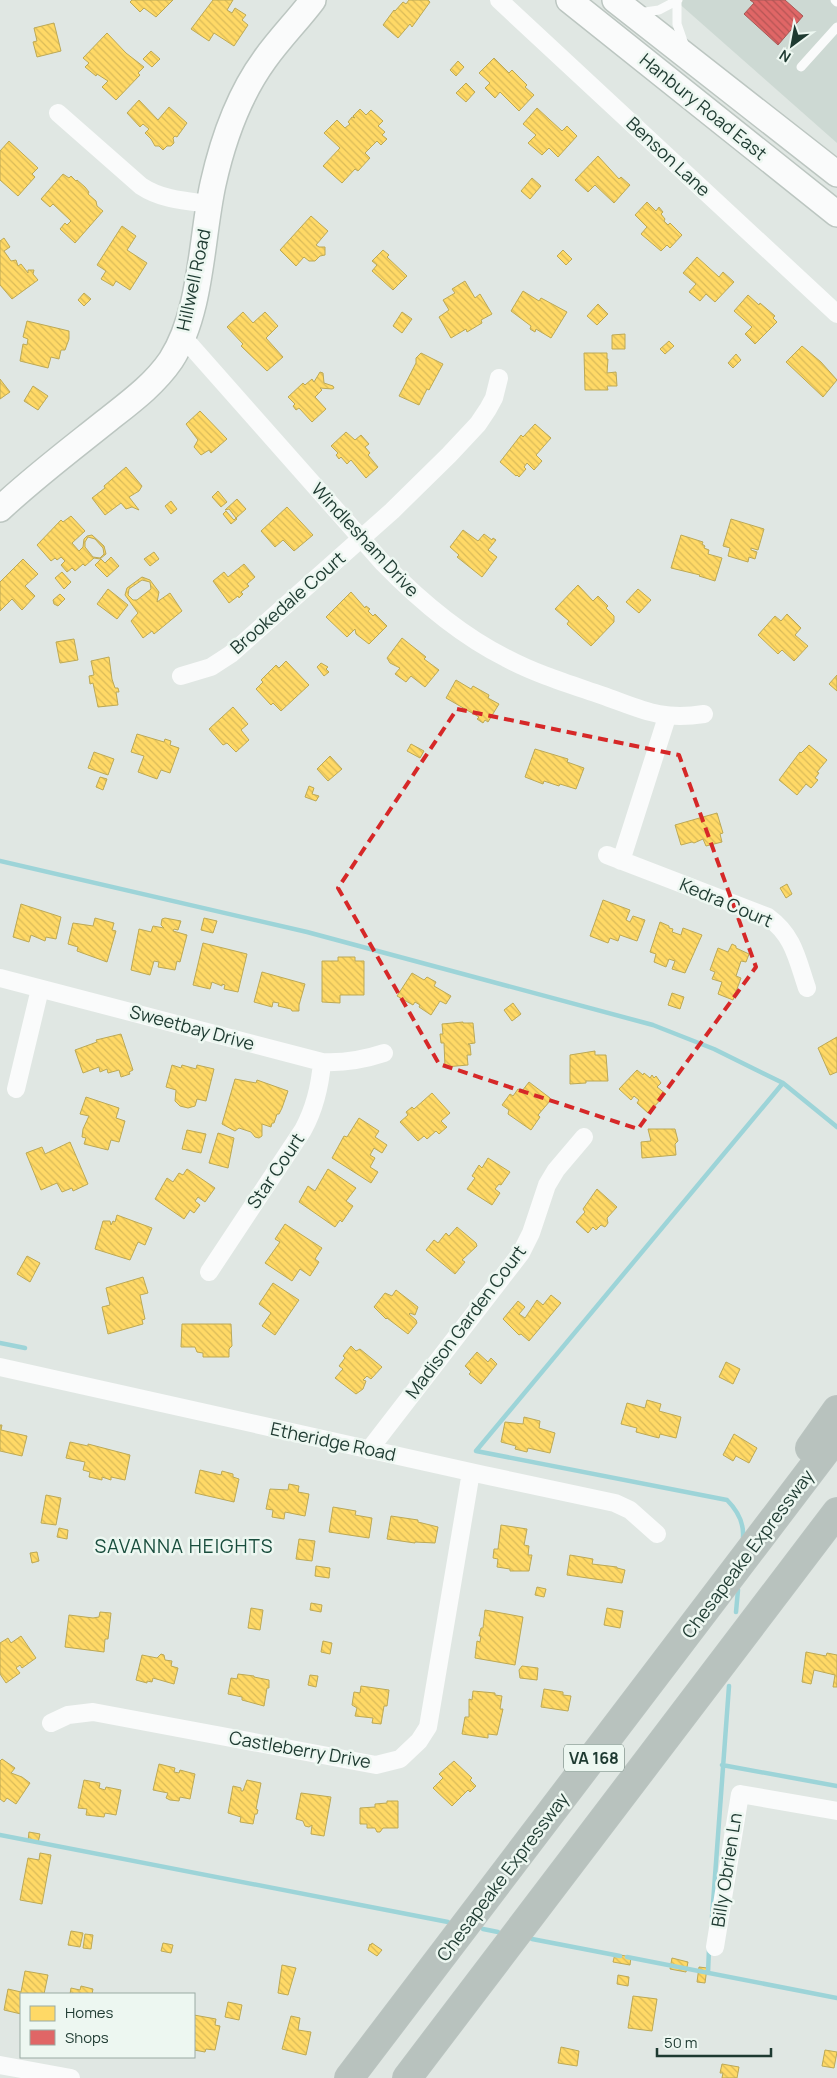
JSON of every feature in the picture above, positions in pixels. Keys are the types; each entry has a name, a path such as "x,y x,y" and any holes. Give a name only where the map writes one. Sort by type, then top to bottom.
{"highway":[{"path":"759,1540 816,1438 837,1410"},
{"name":"Chesapeake Expressway","path":"349,2078 837,1436"},
{"name":"VA 168","path":"407,2078 837,1512"},
{"path":"750,1626 837,1533"}],"street":[{"name":"Benson Lane","path":"499,0 837,314"},
{"name":"Hanbury Road East","path":"569,0 837,214"},
{"name":"Hillwell Road","path":"0,509 34,479 139,395 171,360 190,319 213,184 229,126 244,92 264,59 306,2"},
{"name":"Hanbury Road East","path":"624,7 837,174"},
{"path":"58,113 149,192 167,198 210,204"},
{"name":"Windlesham Drive","path":"183,336 361,538 417,596 475,640 504,658 548,677 647,713 684,718 704,714"},
{"name":"Brookedale Court","path":"181,676 211,666 231,654 392,511 478,424 494,398 499,378"},
{"name":"Kedra Court","path":"668,717 614,858 768,917 782,927 789,938 807,988"},
{"name":"Sweetbay Drive","path":"0,978 322,1062 350,1062 384,1053"},
{"path":"16,1089 40,989"},
{"name":"Star Court","path":"209,1272 303,1130 314,1109 320,1086 322,1062"},
{"name":"Madison Garden Court","path":"369,1450 521,1253 531,1233 547,1184 556,1170 584,1137"},
{"name":"Etheridge Road","path":"0,1367 615,1503 630,1510 657,1534"},
{"name":"Castleberry Drive","path":"51,1723 68,1715 93,1712 376,1765 400,1759 418,1741 428,1726 471,1472"},
{"name":"Billy Obrien Ln","path":"714,1947 740,1794 837,1811"},
{"path":"0,2065 71,2078"}],"lane":[{"path":"624,7 659,10 677,1 677,24 688,57"},
{"path":"801,66 837,27"}],"highlighted area":[{"path":"457,709 679,755 756,967 638,1129 439,1064 338,888"}],"shaded area":[{"path":"675,0 837,0 837,143"}],"building: Homes":[{"path":"132,0 173,0 156,17 144,8 140,12 130,2"},
{"path":"213,0 233,0 227,10 232,13 235,8 246,15 242,20 248,25 234,46 214,33 209,41 191,29"},
{"path":"409,0 428,0 430,2 412,27 410,24 398,38 383,25 394,10 403,2 406,4"},
{"path":"54,23 61,51 37,57 33,42 37,41 34,28"},
{"path":"107,33 126,53 144,67 138,73 140,75 116,100 102,87 108,81 97,74 96,76 85,67 89,63 83,58"},
{"path":"151,51 160,59 152,67 143,59"},
{"path":"494,58 509,73 512,70 534,95 519,111 500,92 495,98 485,88 490,83 479,73"},
{"path":"458,61 464,67 456,76 450,70"},
{"path":"466,83 475,92 466,102 456,93"},
{"path":"139,100 158,120 169,107 187,123 177,137 173,138 174,143 171,146 167,146 163,150 159,146 155,146 145,133 149,129 143,124 140,127 127,113"},
{"path":"537,108 562,131 567,126 577,136 558,157 549,148 542,155 528,143 536,135 523,124"},
{"path":"360,109 366,115 371,110 383,121 378,126 385,132 382,135 387,139 381,145 377,141 365,153 370,158 358,171 355,169 342,183 323,166 340,148 324,133 337,120 345,128 350,124 348,122 352,117 355,118 353,116"},
{"path":"9,141 38,168 32,174 35,177 18,196 0,180 0,151"},
{"path":"598,156 619,179 621,177 630,185 614,203 595,185 588,192 575,180"},
{"path":"63,174 69,178 71,176 85,187 89,192 88,194 96,201 97,206 103,211 75,243 60,229 65,223 67,225 71,221 53,204 50,207 41,199"},
{"path":"532,178 541,186 530,199 521,191"},
{"path":"647,202 656,211 659,207 663,212 661,214 665,219 664,221 668,225 670,223 682,235 670,248 667,245 661,251 641,234 647,227 635,215"},
{"path":"311,216 328,231 316,245 325,247 325,255 320,256 315,261 309,261 304,257 296,266 280,250"},
{"path":"122,226 136,236 127,250 147,263 130,290 116,281 113,286 101,279 106,271 97,265"},
{"path":"4,238 10,247 4,251 11,261 16,260 18,266 21,264 28,273 28,270 34,270 33,274 38,280 12,299 0,285 0,241"},
{"path":"383,250 389,255 387,257 407,276 393,290 372,271 377,265 372,261"},
{"path":"563,250 572,259 566,265 557,256"},
{"path":"697,257 719,277 723,272 734,282 715,302 706,294 700,301 689,292 696,284 683,273"},
{"path":"465,281 475,298 480,294 492,314 481,320 482,323 467,332 466,329 451,338 439,317 449,310 443,300 455,293 452,289"},
{"path":"523,291 539,301 541,298 567,312 551,338 536,329 535,332 530,329 531,326 511,311"},
{"path":"84,293 91,299 84,306 78,300"},
{"path":"748,295 775,316 773,318 777,322 755,344 745,334 752,327 734,311"},
{"path":"598,304 608,314 597,325 587,316"},
{"path":"243,312 253,323 265,312 278,326 266,338 283,357 267,371 241,346 243,344 227,327"},
{"path":"402,312 412,319 402,333 393,326"},
{"path":"27,321 69,331 69,339 65,350 61,350 59,359 51,357 48,368 20,361 23,344 27,345 28,339 23,337"},
{"path":"625,334 625,349 612,349 612,335"},
{"path":"669,341 674,346 665,354 660,349"},
{"path":"802,346 821,362 837,380 823,397 786,362"},
{"path":"421,353 443,364 419,405 399,396 416,363 416,358"},
{"path":"584,353 607,353 607,373 616,372 617,386 607,386 608,390 585,390"},
{"path":"736,354 741,360 733,368 728,363"},
{"path":"320,372 323,373 324,383 334,388 320,388 322,390 315,397 326,409 312,422 299,408 296,410 293,406 295,404 288,397 303,383 305,385 312,379 314,382"},
{"path":"0,379 10,392 0,399"},
{"path":"33,386 48,396 38,410 24,401"},
{"path":"200,411 227,439 211,453 209,450 201,455 194,447 198,440 186,424"},
{"path":"535,424 551,438 536,455 542,461 534,470 527,463 524,467 526,469 519,477 516,476 500,462 521,435 523,437"},
{"path":"346,432 355,440 361,435 369,444 365,447 370,453 368,455 378,467 366,478 351,460 347,464 341,457 339,459 336,455 338,453 331,446"},
{"path":"126,467 142,486 139,491 129,497 139,510 132,507 126,509 121,503 105,515 92,498"},
{"path":"218,491 227,502 221,507 212,497"},
{"path":"237,499 246,509 236,518 229,509 225,510"},
{"path":"171,501 177,509 171,514 165,506"},
{"path":"287,507 313,535 294,551 283,540 275,547 261,531"},
{"path":"226,511 234,520 237,519 231,524 223,514"},
{"path":"71,516 85,531 72,543 79,551 83,547 84,539 87,536 92,535 104,546 106,554 100,559 94,558 85,566 83,564 75,571 72,568 67,572 61,565 65,561 61,557 51,561 37,545 61,520 63,522","holes":["88,537 95,539 103,548 104,554 100,558 93,557 85,547"]},
{"path":"731,519 764,529 758,550 751,548 751,550 757,552 755,559 749,557 748,562 728,556 730,548 723,546"},
{"path":"463,530 478,541 484,534 492,540 493,538 496,540 488,550 497,557 482,577 457,557 459,555 450,547"},
{"path":"681,535 703,542 704,548 709,550 708,554 722,558 715,581 700,575 671,568"},
{"path":"154,552 159,559 150,566 144,559"},
{"path":"111,557 119,566 107,577 95,565 101,559 105,563"},
{"path":"23,559 38,574 25,586 35,596 22,610 12,599 0,611 0,582"},
{"path":"244,564 255,577 247,584 249,586 241,592 243,594 239,598 238,596 229,603 213,581 224,572 228,577"},
{"path":"62,572 71,582 64,589 55,578"},
{"path":"142,577 150,580 159,592 157,602 170,593 182,611 154,634 152,631 143,638 131,621 138,613 125,595 127,588","holes":["142,580 150,582 151,589 137,600 133,600 128,595 129,589"]},
{"path":"578,585 593,601 598,596 608,606 606,608 614,616 614,622 591,646 567,624 569,621 555,609"},
{"path":"108,589 128,605 117,619 97,604"},
{"path":"638,589 651,600 639,613 626,602"},
{"path":"351,592 365,608 366,606 370,609 368,611 373,616 375,614 387,626 369,644 356,634 355,629 347,637 326,617"},
{"path":"60,594 65,599 58,606 54,604 53,600"},
{"path":"787,614 801,628 795,635 808,646 794,661 782,650 778,654 758,635 775,616 781,621"},
{"path":"402,638 439,670 425,687 411,676 406,682 395,674 400,668 390,663 387,658"},
{"path":"74,639 78,660 60,663 56,642"},
{"path":"109,657 112,679 115,688 118,688 119,692 116,692 118,705 98,707 93,683 90,684 89,676 94,675 91,661"},
{"path":"286,661 309,685 281,711 273,703 271,705 256,689 263,682 261,680 276,665 279,668"},
{"path":"321,663 328,667 326,669 329,672 324,676 317,667"},
{"path":"837,675 837,691 829,684"},
{"path":"456,680 471,689 473,686 489,695 488,698 499,704 488,722 485,720 483,723 477,719 479,717 446,698"},
{"path":"233,707 248,724 241,730 249,740 236,752 227,743 223,745 209,729"},
{"path":"137,734 164,742 165,739 171,741 170,745 179,748 170,773 161,770 157,779 138,772 144,756 131,752"},
{"path":"411,744 424,751 420,758 407,751"},
{"path":"809,745 827,760 817,772 819,773 815,778 818,780 811,788 806,784 797,795 779,780 800,752"},
{"path":"535,749 568,759 567,762 584,768 576,789 544,781 543,784 525,777"},
{"path":"94,752 114,759 108,775 88,768"},
{"path":"330,756 342,769 328,781 317,769"},
{"path":"100,777 107,779 103,790 96,787"},
{"path":"309,786 314,788 312,794 319,796 316,801 305,797"},
{"path":"717,813 723,833 720,834 722,842 706,846 703,839 681,845 675,825"},
{"path":"787,884 792,894 786,898 780,888"},
{"path":"603,900 630,910 626,920 630,922 633,916 645,920 637,941 620,935 618,941 610,938 608,943 590,936"},
{"path":"21,904 61,917 56,939 46,937 45,941 31,935 29,942 13,937"},
{"path":"95,918 114,923 112,930 116,931 107,962 77,951 78,947 68,944 73,923 93,926"},
{"path":"204,918 217,921 213,933 201,930"},
{"path":"162,919 181,921 178,930 174,929 173,931 187,935 180,962 177,961 175,970 158,967 159,962 154,961 150,975 131,970 139,929 151,932 153,926 164,928 161,925"},
{"path":"660,922 673,929 672,932 681,935 683,928 702,935 685,973 672,969 675,961 669,959 666,967 654,962 656,954 650,952"},
{"path":"203,943 247,954 238,992 224,989 225,985 222,984 222,986 212,982 210,989 193,985"},
{"path":"732,944 749,954 746,962 741,961 736,976 741,978 733,1000 718,994 722,982 712,979 715,972 710,970 718,948 728,952"},
{"path":"338,957 355,957 355,961 364,961 364,995 340,995 340,1003 322,1002 322,961 338,961"},
{"path":"262,972 305,984 299,1011 292,1011 291,1009 278,1006 279,1003 273,1002 272,1007 254,1002"},
{"path":"412,973 424,980 427,977 436,982 434,986 451,996 446,1004 440,1001 431,1015 415,1002 413,1005 397,996"},
{"path":"672,993 684,997 680,1009 668,1005"},
{"path":"513,1003 521,1014 512,1021 504,1010"},
{"path":"473,1023 475,1043 468,1044 470,1045 471,1055 467,1055 468,1065 445,1067 444,1043 441,1043 440,1034 443,1034 442,1024"},
{"path":"121,1034 133,1070 129,1072 130,1074 121,1077 119,1070 108,1073 107,1069 100,1072 99,1067 83,1073 75,1050 97,1042 96,1040"},
{"path":"837,1037 837,1072 830,1075 818,1048"},
{"path":"595,1051 595,1055 606,1055 608,1081 586,1081 586,1083 570,1084 570,1055"},
{"path":"172,1065 181,1068 182,1065 196,1069 197,1065 214,1069 206,1101 197,1099 195,1106 188,1108 180,1106 175,1101 176,1090 166,1087"},
{"path":"637,1070 650,1078 652,1075 654,1078 656,1076 661,1083 657,1087 666,1094 648,1113 637,1103 639,1100 634,1096 631,1100 619,1089"},
{"path":"235,1079 256,1083 257,1080 288,1091 274,1123 272,1123 271,1127 262,1124 262,1136 259,1138 255,1137 251,1132 239,1128 235,1131 222,1124"},
{"path":"529,1082 550,1098 550,1101 538,1115 540,1117 531,1130 508,1114 509,1110 502,1105 510,1094 513,1096 518,1089 522,1091"},
{"path":"432,1093 450,1113 441,1121 447,1127 439,1134 436,1131 427,1139 424,1136 418,1141 400,1122 408,1115 406,1112 412,1107 414,1109"},
{"path":"86,1097 119,1108 116,1118 125,1121 119,1142 111,1140 108,1150 84,1144 86,1138 82,1137 83,1129 89,1116 80,1114"},
{"path":"359,1118 379,1131 375,1137 387,1145 382,1153 374,1148 370,1155 375,1158 370,1167 378,1172 371,1183 332,1158 344,1136 347,1137"},
{"path":"648,1129 675,1129 678,1141 675,1144 676,1155 642,1158 641,1142 651,1141"},
{"path":"187,1130 206,1134 201,1153 182,1149"},
{"path":"218,1133 234,1138 228,1168 209,1163"},
{"path":"70,1142 88,1184 73,1191 72,1188 62,1192 57,1183 41,1190 26,1153 42,1147 45,1154"},
{"path":"488,1158 510,1172 501,1185 499,1184 495,1189 500,1193 492,1205 467,1189 475,1178 472,1176 479,1165 482,1168"},
{"path":"187,1169 215,1188 205,1202 198,1197 195,1201 200,1205 194,1213 190,1210 184,1219 155,1199 167,1178 173,1182 179,1173 183,1175"},
{"path":"328,1169 356,1188 346,1201 353,1206 342,1222 340,1220 335,1227 299,1202 308,1186 315,1191"},
{"path":"597,1189 617,1207 607,1218 608,1223 605,1227 601,1225 596,1230 593,1227 588,1233 576,1222 585,1212 583,1209"},
{"path":"117,1215 152,1228 145,1245 138,1242 130,1260 95,1249 103,1221 110,1221 111,1225 113,1221 115,1222"},
{"path":"285,1224 322,1248 315,1259 319,1262 310,1276 300,1269 292,1281 265,1263 280,1242 275,1239"},
{"path":"457,1227 477,1246 462,1260 465,1262 455,1274 426,1250 434,1240 438,1243 446,1233 449,1236"},
{"path":"27,1256 40,1263 30,1282 17,1274"},
{"path":"143,1277 148,1293 140,1295 145,1319 142,1320 143,1324 108,1334 102,1307 110,1305 106,1288"},
{"path":"273,1283 299,1300 275,1335 262,1326 271,1313 259,1304"},
{"path":"396,1290 418,1307 415,1315 409,1314 417,1323 408,1334 386,1319 374,1307 385,1293 392,1296"},
{"path":"551,1295 561,1303 529,1341 521,1334 519,1335 503,1319 518,1301 525,1307 519,1314 525,1318 537,1300 543,1305"},
{"path":"182,1324 231,1324 232,1346 229,1349 229,1357 203,1357 203,1353 197,1352 195,1347 181,1347"},
{"path":"351,1346 356,1351 360,1349 382,1367 371,1379 367,1376 363,1380 366,1381 363,1389 356,1394 335,1378 343,1369 339,1366 345,1358 343,1356"},
{"path":"477,1352 488,1362 491,1358 497,1364 481,1384 469,1374 471,1372 465,1366"},
{"path":"726,1362 740,1369 733,1384 719,1377"},
{"path":"647,1400 661,1404 659,1411 681,1417 676,1438 660,1434 659,1438 636,1432 637,1428 621,1424 627,1403 645,1408"},
{"path":"524,1417 540,1421 539,1428 555,1433 550,1453 528,1448 527,1452 515,1449 516,1446 501,1442 505,1422 523,1424"},
{"path":"0,1425 2,1425 1,1430 27,1436 22,1456 0,1451"},
{"path":"734,1434 757,1448 749,1463 736,1456 733,1461 723,1455"},
{"path":"70,1442 88,1446 88,1444 130,1455 125,1480 111,1477 111,1480 102,1477 102,1480 89,1477 90,1472 83,1470 85,1462 66,1458"},
{"path":"200,1470 221,1475 222,1471 233,1474 233,1477 239,1479 234,1502 195,1493"},
{"path":"289,1484 299,1486 298,1492 309,1494 305,1516 285,1512 284,1519 272,1517 273,1510 266,1509 270,1489 288,1490"},
{"path":"46,1495 61,1498 56,1525 41,1523"},
{"path":"333,1507 356,1511 355,1515 372,1518 369,1538 329,1532"},
{"path":"391,1516 418,1520 418,1522 438,1527 435,1543 415,1543 387,1539"},
{"path":"501,1525 527,1529 524,1545 529,1546 528,1555 532,1555 529,1571 510,1571 510,1569 497,1567 498,1559 493,1558 494,1549 498,1549"},
{"path":"59,1528 68,1530 67,1539 57,1537"},
{"path":"299,1539 315,1541 312,1561 296,1559"},
{"path":"37,1552 39,1561 32,1563 30,1553"},
{"path":"570,1555 593,1559 592,1564 617,1567 625,1570 622,1583 567,1575"},
{"path":"316,1566 330,1568 329,1578 315,1576"},
{"path":"537,1587 546,1589 544,1597 535,1595"},
{"path":"311,1603 322,1605 321,1612 310,1610"},
{"path":"251,1608 263,1610 260,1630 248,1628"},
{"path":"607,1608 623,1611 620,1628 604,1625"},
{"path":"485,1610 523,1617 515,1665 475,1658 477,1641 480,1642 481,1636 479,1636 481,1628 483,1628"},
{"path":"100,1612 111,1613 108,1639 105,1639 104,1652 65,1647 69,1615 93,1618 99,1617"},
{"path":"21,1636 36,1658 22,1668 20,1665 16,1668 20,1673 6,1683 0,1674 0,1643 8,1638 11,1643"},
{"path":"323,1641 332,1643 330,1654 321,1652"},
{"path":"806,1652 826,1656 827,1653 837,1655 837,1687 833,1687 835,1675 814,1670 811,1684 802,1682"},
{"path":"161,1654 164,1655 165,1660 172,1661 171,1666 178,1668 174,1684 153,1678 152,1682 147,1681 147,1683 136,1680 142,1655 157,1658"},
{"path":"522,1666 538,1668 537,1680 520,1678 519,1670"},
{"path":"238,1674 269,1680 269,1688 267,1688 264,1706 242,1700 242,1697 228,1694 231,1678 237,1679"},
{"path":"310,1675 318,1676 316,1687 308,1685"},
{"path":"361,1686 389,1690 387,1706 384,1706 381,1724 372,1723 373,1718 355,1716 357,1708 352,1705 354,1692 360,1693"},
{"path":"544,1689 563,1692 563,1695 571,1696 568,1711 541,1707"},
{"path":"473,1691 495,1693 495,1695 502,1696 500,1709 503,1709 497,1735 488,1734 488,1738 462,1734 465,1717 469,1717 469,1699 472,1700"},
{"path":"2,1759 15,1768 11,1773 22,1777 30,1783 16,1804 7,1798 4,1802 0,1799 0,1761"},
{"path":"454,1761 472,1778 470,1780 476,1786 470,1792 468,1790 452,1806 433,1788 443,1778 439,1774"},
{"path":"159,1764 175,1768 174,1772 179,1773 180,1770 195,1774 190,1799 180,1797 179,1801 170,1800 166,1798 168,1793 153,1790"},
{"path":"84,1780 100,1783 99,1788 105,1790 106,1787 121,1790 116,1815 105,1813 104,1817 86,1815 87,1809 78,1808"},
{"path":"247,1780 261,1783 256,1809 258,1810 253,1824 240,1822 241,1817 228,1813 233,1786 241,1788 241,1791 243,1791"},
{"path":"301,1793 331,1797 324,1836 311,1834 312,1825 309,1827 305,1826 303,1821 296,1819"},
{"path":"387,1801 398,1801 398,1828 383,1828 380,1832 377,1832 375,1828 367,1828 367,1824 360,1824 360,1808 375,1807 375,1804 387,1803"},
{"path":"29,1832 40,1834 38,1843 28,1841"},
{"path":"40,1853 51,1855 42,1904 20,1900 28,1858 39,1860"},
{"path":"71,1931 83,1933 80,1947 68,1945"},
{"path":"85,1934 93,1935 91,1949 83,1948"},
{"path":"163,1943 173,1945 171,1953 161,1951"},
{"path":"372,1943 382,1950 377,1956 368,1950"},
{"path":"615,1954 631,1957 630,1965 613,1962"},
{"path":"672,1958 688,1962 686,1972 670,1969"},
{"path":"282,1965 296,1968 288,1995 278,1993"},
{"path":"699,1967 707,1968 705,1983 697,1982"},
{"path":"25,1971 48,1975 44,1993 20,1993 20,2014 4,2010 8,1989 21,1992"},
{"path":"618,1975 629,1977 628,1986 617,1984"},
{"path":"81,1986 93,1989 92,1993 70,1993 71,1988 80,1990"},
{"path":"633,1996 657,1999 652,2031 628,2028"},
{"path":"228,2002 242,2005 239,2020 225,2017"},
{"path":"195,2015 216,2019 215,2025 220,2026 215,2050 206,2049 205,2052 195,2050"},
{"path":"291,2016 300,2018 298,2030 311,2032 306,2055 282,2049"},
{"path":"561,2047 579,2051 577,2066 558,2063"},
{"path":"825,2050 837,2052 834,2068 822,2066"},
{"path":"722,2064 739,2067 737,2078 722,2078 723,2073 720,2073"}],"building: Shops":[{"path":"750,0 785,0 803,16 778,45 744,14 754,3"}],"waterway":[{"path":"0,861 307,932 653,1025 714,1049 783,1083 837,1127"},
{"path":"743,1537 739,1517 727,1500 476,1451 783,1083"},
{"path":"0,1343 25,1348"},
{"path":"736,1612 738,1590"},
{"path":"712,1917 729,1686"},
{"path":"722,1765 837,1786"},
{"path":"0,1835 448,1922"},
{"path":"483,1929 498,1932"},
{"path":"532,1939 620,1956"},
{"path":"708,1973 709,1949"},
{"path":"627,1957 837,1998"}],"district":[{"name":"SAVANNA HEIGHTS","path":"184,1546"}]}
